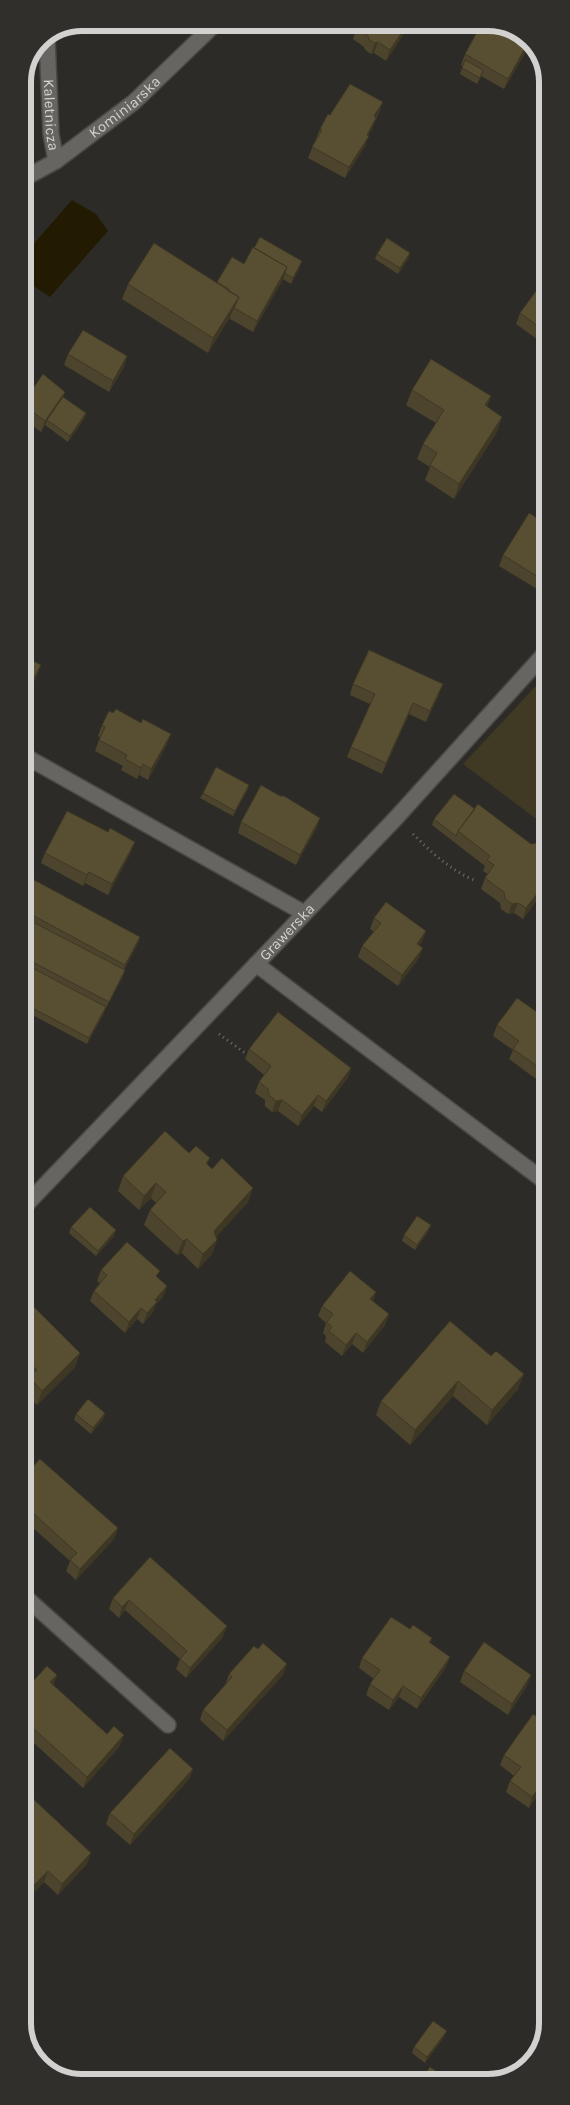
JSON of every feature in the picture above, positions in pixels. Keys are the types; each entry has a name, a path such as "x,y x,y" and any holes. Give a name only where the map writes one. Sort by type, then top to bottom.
{"street":[{"name":"Kominiarska","path":"31,175 56,161 134,102 208,31"},
{"name":"Kaletnicza","path":"48,44 51,134 56,161"},
{"name":"Grawerska","path":"31,1200 396,818 539,660"},
{"path":"31,759 304,913"},
{"path":"256,964 539,1177"},
{"path":"31,1602 168,1725"}],"path":[{"path":"410,831 444,862 461,874 474,880"},
{"path":"217,1033 245,1053"}],"shaded area":[{"path":"72,200 96,214 108,231 50,297 31,284 31,247"},
{"path":"539,683 539,821 463,764"}],"building":[{"path":"361,31 403,31 390,50 378,42 375,43 369,40 368,36"},
{"path":"478,31 491,31 507,35 525,48 508,79 465,54"},
{"path":"465,60 483,70 480,78 462,68"},
{"path":"350,84 383,102 374,116 376,118 367,135 369,136 349,167 312,147 322,130 320,129 328,114 330,115"},
{"path":"260,237 302,261 293,278 285,273 287,267 254,248"},
{"path":"387,238 410,253 400,268 377,254"},
{"path":"154,243 239,297 213,338 128,284"},
{"path":"253,247 287,267 257,321 234,308 239,297 217,282 232,257 244,264"},
{"path":"539,287 539,327 520,313"},
{"path":"83,330 127,356 113,381 68,354"},
{"path":"431,359 491,396 485,405 502,417 459,484 430,465 437,453 423,444 444,410 412,390"},
{"path":"43,374 65,392 45,421 31,411 31,391"},
{"path":"63,397 86,413 70,436 47,420"},
{"path":"529,513 539,519 539,578 503,555"},
{"path":"369,650 443,684 430,711 413,703 386,763 351,747 375,694 353,684"},
{"path":"31,660 41,665 31,683"},
{"path":"116,709 141,723 143,719 171,734 151,769 143,764 141,768 125,759 127,755 99,740 105,727 102,725 109,711 113,713"},
{"path":"216,767 249,785 235,811 203,793"},
{"path":"261,785 280,796 284,796 320,818 300,855 241,822"},
{"path":"454,794 475,809 456,836 434,819"},
{"path":"478,804 531,844 539,844 539,891 526,908 518,903 512,904 505,899 504,892 485,878 494,865 487,860 490,856 458,831"},
{"path":"67,811 108,832 110,828 135,842 112,884 89,872 87,875 45,853"},
{"path":"31,878 140,937 125,965 31,914"},
{"path":"386,902 426,931 417,944 423,948 402,975 362,946 381,923 374,918"},
{"path":"31,921 125,970 109,1002 31,961"},
{"path":"31,967 106,1007 89,1038 31,1007"},
{"path":"517,998 539,1014 539,1067 513,1049 519,1041 497,1025"},
{"path":"278,1012 351,1068 326,1101 318,1095 302,1115 282,1100 276,1101 269,1095 268,1089 259,1082 271,1066 249,1049"},
{"path":"165,1131 189,1153 196,1146 210,1158 206,1163 212,1169 222,1158 253,1188 214,1231 217,1240 203,1254 187,1239 183,1241 150,1210 166,1192 156,1183 144,1196 123,1176"},
{"path":"90,1207 116,1230 98,1251 71,1227"},
{"path":"417,1216 431,1225 417,1245 404,1235"},
{"path":"127,1242 160,1271 156,1276 167,1286 147,1313 141,1308 129,1322 94,1291 107,1275 101,1270"},
{"path":"350,1271 376,1292 370,1299 389,1314 367,1342 356,1333 346,1345 329,1331 332,1327 327,1322 333,1314 322,1306"},
{"path":"31,1304 80,1353 42,1391 31,1379 31,1375 37,1370 31,1364"},
{"path":"450,1321 491,1356 496,1351 524,1374 492,1410 458,1381 415,1430 381,1401"},
{"path":"88,1399 105,1413 93,1428 76,1414"},
{"path":"40,1459 118,1528 80,1569 70,1560 77,1553 31,1511 31,1469"},
{"path":"150,1557 227,1626 190,1668 180,1659 187,1651 129,1600 122,1607 113,1598"},
{"path":"391,1617 410,1629 413,1625 432,1638 429,1642 450,1657 421,1698 403,1686 393,1700 370,1684 380,1670 362,1658"},
{"path":"484,1642 531,1675 512,1704 464,1671"},
{"path":"263,1643 287,1664 227,1730 203,1710 232,1677 229,1674 254,1646 258,1649"},
{"path":"47,1666 57,1675 50,1682 107,1734 114,1726 124,1735 87,1777 31,1726 31,1683"},
{"path":"533,1714 539,1718 539,1787 532,1797 510,1781 521,1767 504,1755"},
{"path":"170,1748 193,1769 134,1834 110,1813"},
{"path":"31,1797 91,1853 62,1884 48,1871 31,1888"},
{"path":"433,2021 447,2031 427,2057 414,2047"},
{"path":"430,2067 440,2074 425,2074"}]}
